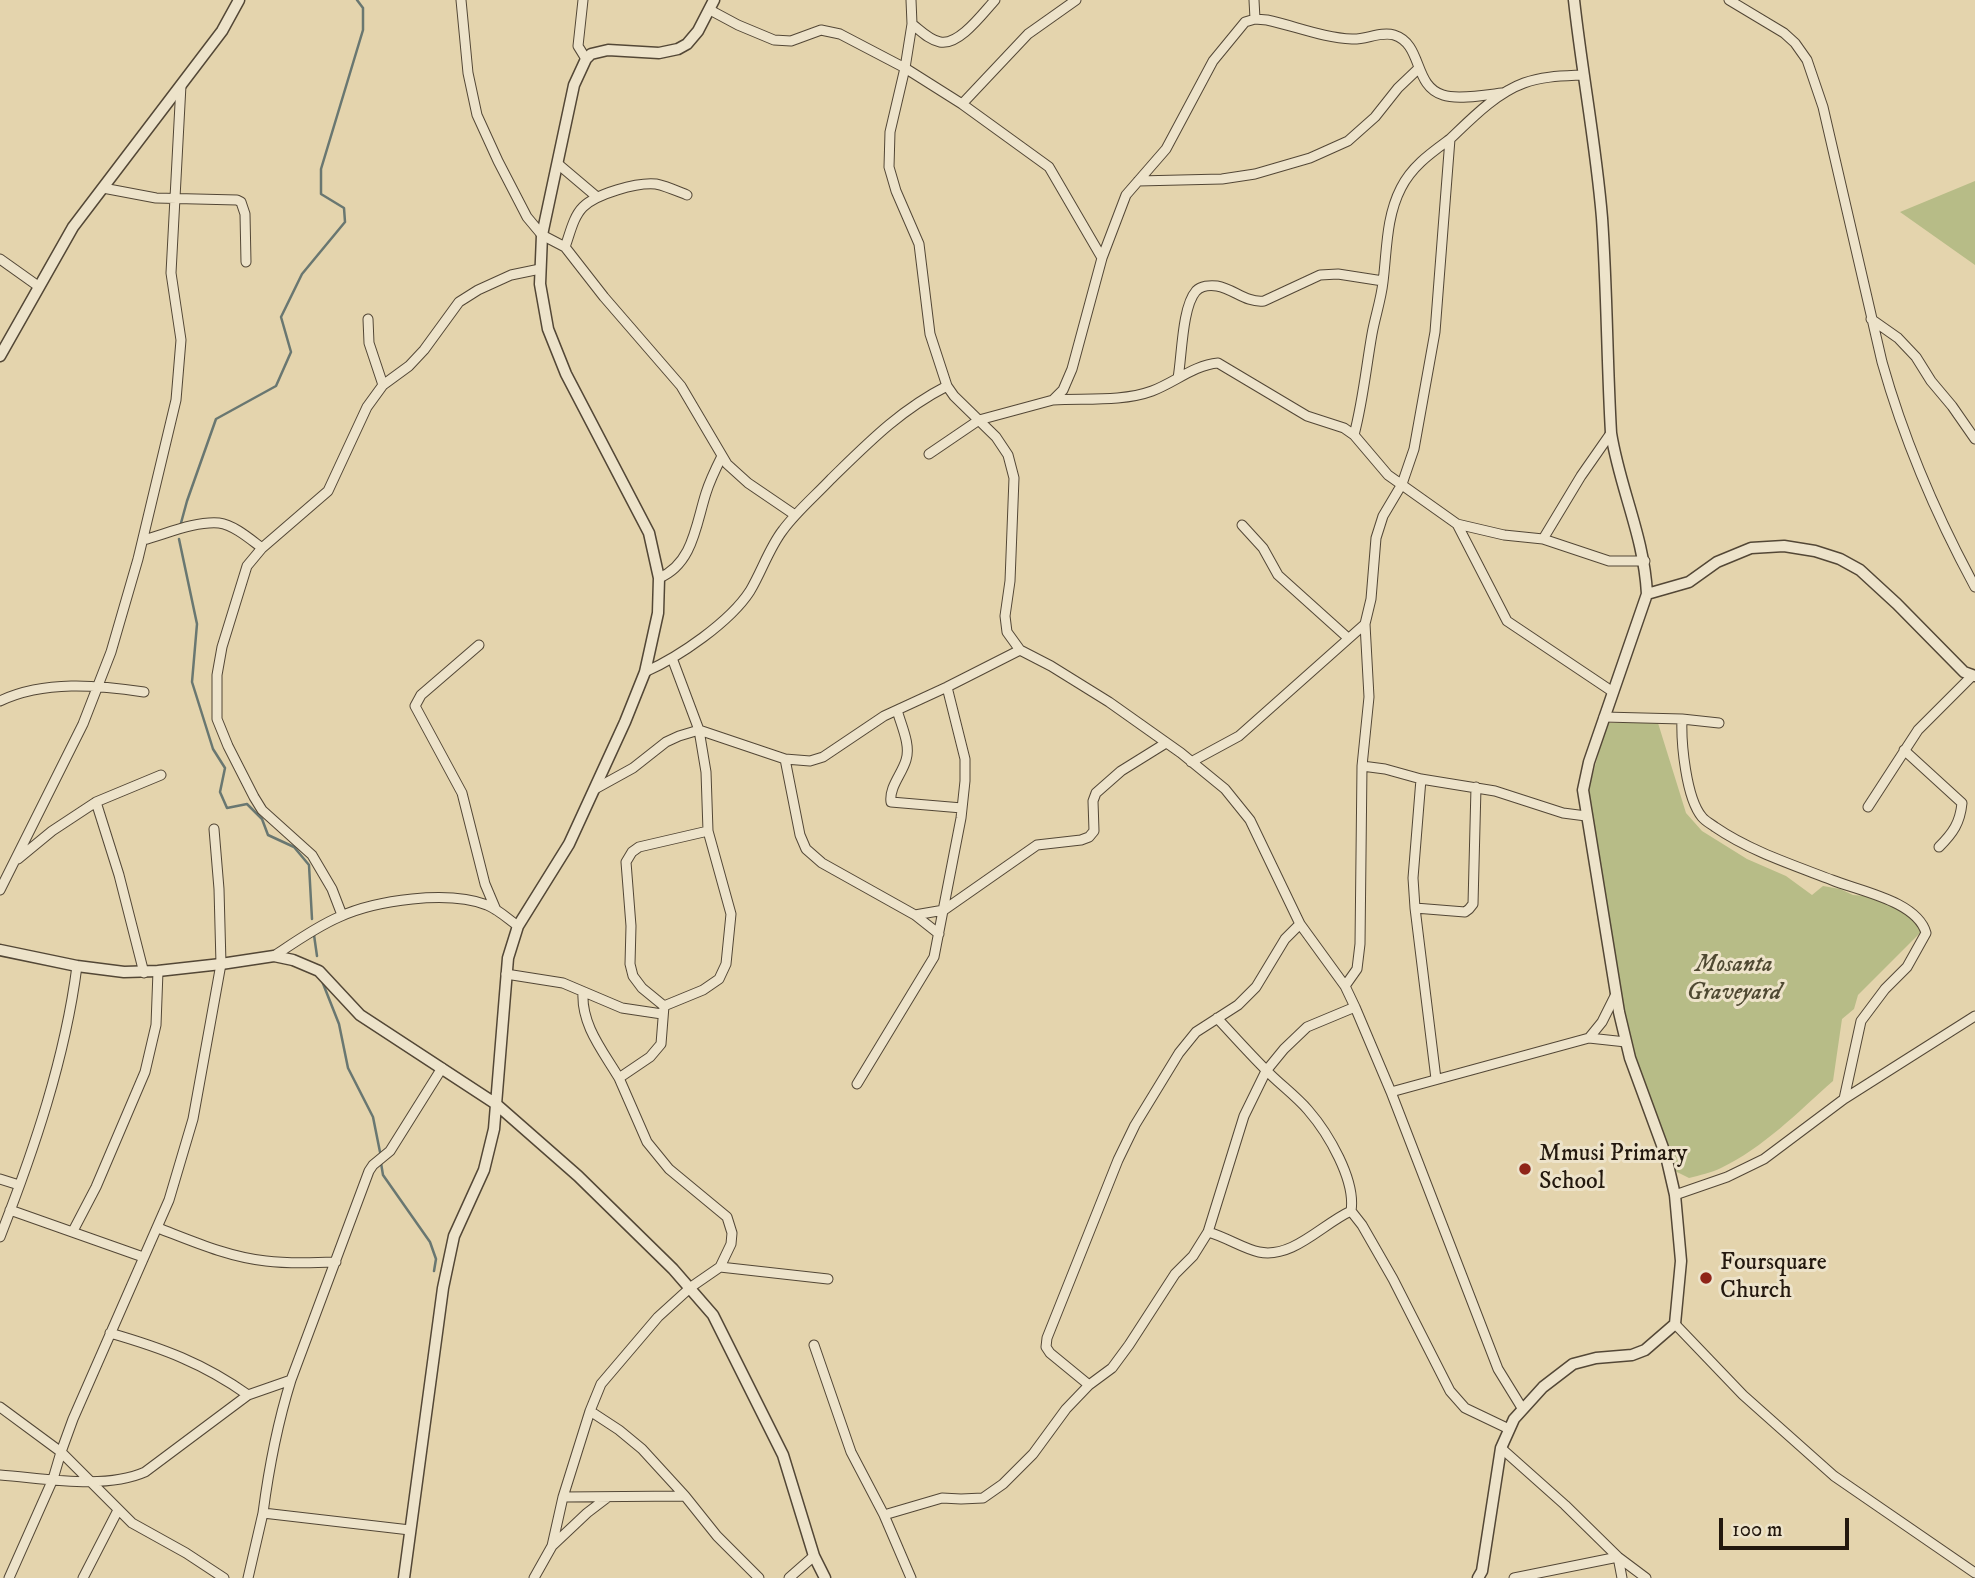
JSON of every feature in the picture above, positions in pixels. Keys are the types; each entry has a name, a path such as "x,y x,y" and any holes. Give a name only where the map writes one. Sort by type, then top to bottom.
{"street":[{"path":"0,356 74,227 222,31 239,0"},
{"path":"461,0 468,73 477,114 521,206 542,235 565,247 619,316 681,386 722,456 748,483 795,515"},
{"path":"583,0 578,46 586,59"},
{"path":"911,0 912,23 890,132 889,167 896,191 919,244 930,334 947,386 996,437 1008,455 1014,478 1010,582 1005,616 1007,632 1020,650 1109,702 1191,762 1240,804 1300,924 1345,986 1355,1007 1391,1092 1498,1369 1522,1408"},
{"path":"912,23 935,40 948,42 957,38 995,0"},
{"path":"962,104 1008,52 1028,34 1076,0"},
{"path":"1254,0 1255,19"},
{"path":"1478,1578 1482,1571 1501,1448 1522,1408 1543,1387 1573,1364 1596,1358 1632,1355 1646,1350 1675,1324 1681,1261 1675,1195 1666,1156 1636,1076 1616,994 1583,790 1589,762 1647,594 1645,561 1640,538 1615,461 1611,433 1602,220 1595,146 1574,0"},
{"path":"1729,0 1784,33 1796,43 1807,60 1823,107 1892,399 1935,508 1975,587"},
{"path":"404,1578 443,1288 454,1236 484,1170 494,1129 508,958 518,926 561,860 595,789 645,672 658,613 659,578 653,548 640,514 571,384 544,315 540,269 542,235 574,85 586,59 591,54 608,50 671,52 692,38 712,5 760,35 784,42 808,33 828,30 905,68 962,104 1049,167 1102,258"},
{"path":"1053,400 1063,390 1072,369 1102,258 1126,195 1167,149 1213,61 1245,22 1255,19 1354,39 1391,34 1404,40 1419,68 1423,82 1430,89 1444,96 1504,93"},
{"path":"1138,181 1222,180 1255,174 1310,158 1348,141 1375,117 1398,88 1419,68"},
{"path":"1354,435 1383,281 1390,218 1401,189 1421,161 1504,93 1524,83 1548,77 1583,75"},
{"path":"0,890 83,724 111,652 143,540 179,380 181,340 171,273 181,85"},
{"path":"1345,986 1356,969 1360,944 1362,766 1369,697 1365,624 1371,599 1376,538 1383,516 1402,484 1414,449 1435,332 1450,139"},
{"path":"558,164 597,197"},
{"path":"565,247 578,213 597,197 633,186 654,184 687,195"},
{"path":"103,188 144,196 230,198 241,202 246,262"},
{"path":"0,259 38,286"},
{"path":"342,915 332,889 312,855 262,810 232,755 217,719 215,699 216,675 222,647 247,566 262,548 328,491 367,407 383,385 409,366 459,302 511,275 540,269"},
{"path":"1178,378 1187,312 1196,292 1204,286 1217,286 1255,302 1320,275 1338,274 1383,281"},
{"path":"368,319 367,333 372,356 383,385"},
{"path":"1871,319 1898,338 1916,357 1975,439"},
{"path":"929,454 979,420 1053,400 1120,397 1150,392 1207,364 1218,363 1298,412 1344,428 1354,435 1388,475 1457,524 1504,535 1543,539 1609,561 1645,561"},
{"path":"645,672 672,658 726,619 739,606 757,579 782,532 795,515 908,408 947,386"},
{"path":"1543,539 1611,433"},
{"path":"659,578 670,573 686,552 697,527 706,492 722,456"},
{"path":"143,540 220,523 262,548"},
{"path":"1457,524 1507,621 1613,692"},
{"path":"1242,525 1263,548 1278,575 1348,638"},
{"path":"1647,594 1689,582 1717,562 1751,548 1784,546 1815,551 1860,570 1964,672 1973,677 1924,723 1868,807"},
{"path":"1191,762 1239,736 1365,624"},
{"path":"479,645 421,695 415,706 462,793 483,876 496,909"},
{"path":"595,789 634,768 666,742 699,730 785,759 810,761 823,757 876,721 1020,650"},
{"path":"506,974 563,983 622,1008 663,1010 713,985 724,972 731,914 708,831 706,772 699,730 672,658"},
{"path":"0,701 45,689 99,685 144,692"},
{"path":"857,1084 934,957 962,808 965,760 947,687"},
{"path":"897,710 907,753 890,795 891,802 962,808"},
{"path":"1604,717 1719,723"},
{"path":"1682,719 1684,763 1692,794 1702,817 1734,839 1835,882 1895,903 1924,924 1926,933 1914,958 1885,989 1861,1021 1844,1099"},
{"path":"915,915 944,910 1037,845 1089,837 1094,831 1093,801 1096,793 1121,771 1166,743"},
{"path":"1904,750 1962,803 1961,818 1953,833 1939,847"},
{"path":"785,759 800,835 806,849 822,863 915,915 939,934"},
{"path":"1362,766 1476,787 1563,813 1586,816"},
{"path":"14,862 52,831 96,802 161,775"},
{"path":"1421,779 1414,851 1415,908 1436,1079"},
{"path":"1415,908 1465,912 1473,904 1476,787"},
{"path":"96,802 119,875 144,973"},
{"path":"9,1578 53,1479 61,1452 110,1333 158,1228 182,1162 193,1119 221,964 214,829"},
{"path":"619,1078 650,1057 657,1049 661,1039 663,1010 642,988 630,964 631,926 626,862 639,847 708,831"},
{"path":"0,950 77,966 124,972 144,973 221,964 274,956 318,927 342,915 426,897 464,899 496,909 518,926"},
{"path":"1089,1385 1050,1353 1046,1347 1047,1338 1118,1160 1135,1125 1179,1053 1196,1032 1238,1005 1256,987 1285,939 1300,924"},
{"path":"274,956 315,968 360,1015 496,1104 578,1176 691,1287 713,1315 727,1340 783,1455 814,1556 825,1578"},
{"path":"0,1236 44,1111 66,1032 77,966"},
{"path":"74,1231 96,1187 145,1072 156,1025 158,971"},
{"path":"552,1546 562,1497 601,1384 658,1317 691,1287 720,1267 731,1244 732,1233 727,1217 683,1182 647,1142 619,1078 590,1030 583,992"},
{"path":"1589,1038 1602,1022 1616,994"},
{"path":"884,1515 942,1498 983,1497 1003,1484 1033,1454 1066,1409 1089,1385 1112,1368 1175,1274 1193,1256 1208,1232 1244,1116 1266,1071 1307,1027 1355,1007"},
{"path":"1675,1195 1727,1177 1764,1159 1844,1099 1975,1016"},
{"path":"1217,1017 1266,1071 1307,1108 1322,1127 1347,1177 1352,1192 1351,1211 1393,1279 1450,1391 1465,1408 1509,1429"},
{"path":"1391,1092 1589,1038 1626,1042"},
{"path":"248,1578 263,1513 272,1449 291,1380 369,1171 373,1164 390,1151 442,1068"},
{"path":"0,1180 19,1185"},
{"path":"10,1210 144,1257"},
{"path":"1208,1232 1224,1236 1256,1252 1272,1253 1286,1250 1351,1211"},
{"path":"158,1228 191,1242 263,1261 295,1264 336,1262"},
{"path":"720,1267 828,1279"},
{"path":"1675,1324 1742,1395 1834,1476 1975,1573"},
{"path":"110,1333 162,1348 189,1360 214,1372 248,1395"},
{"path":"814,1345 851,1452 884,1515 911,1578"},
{"path":"0,1475 90,1481 122,1480 145,1472 248,1395 291,1380"},
{"path":"0,1407 61,1452 132,1523 224,1578"},
{"path":"590,1411 642,1449 717,1536 759,1578"},
{"path":"1501,1448 1618,1557 1646,1578"},
{"path":"562,1497 685,1496"},
{"path":"534,1578 552,1546 608,1497"},
{"path":"83,1578 118,1510"},
{"path":"263,1513 410,1530"},
{"path":"789,1578 814,1556"},
{"path":"1514,1578 1618,1557"},
{"path":"1618,1557 1622,1578"}],"green space":[{"path":"1975,181 1975,265 1900,212"},
{"name":"Mosanta Graveyard","path":"1607,723 1658,723 1686,813 1702,831 1747,859 1786,876 1812,895 1823,886 1853,895 1880,897 1925,928 1858,995 1854,1009 1842,1019 1833,1081 1780,1129 1751,1150 1717,1170 1689,1178 1669,1168 1635,1070 1623,1017 1587,795"}],"waterway":[{"path":"181,523 216,419 276,386 291,352 281,317 302,274 345,222 344,208 321,194 321,169 363,30 363,8 357,0"},
{"path":"179,539 197,624 192,682 213,749 225,768 220,792 227,808 247,804 262,819 268,835 294,847 309,865 312,919"},
{"path":"314,935 317,956"},
{"path":"322,981 339,1024 348,1068 373,1117 380,1152"},
{"path":"381,1163 383,1175 430,1242 436,1259 434,1271"}],"place":[{"name":"Mmusi Primary School","path":"1525,1169"},
{"name":"Foursquare Church","path":"1706,1278"}]}
